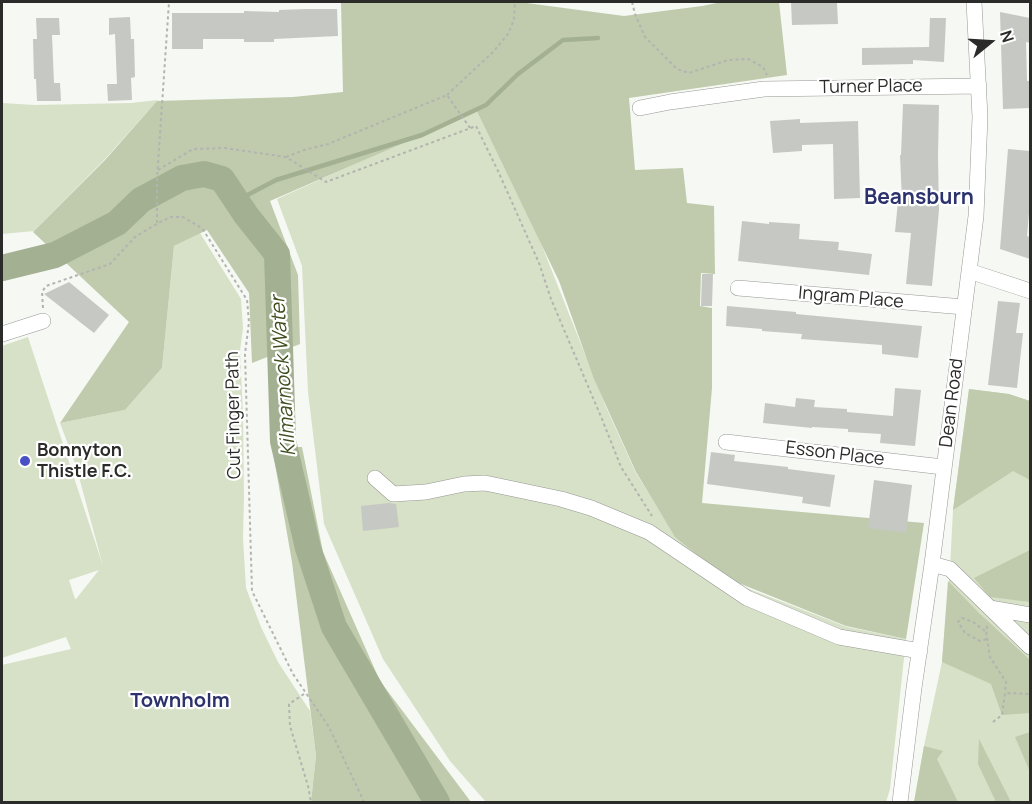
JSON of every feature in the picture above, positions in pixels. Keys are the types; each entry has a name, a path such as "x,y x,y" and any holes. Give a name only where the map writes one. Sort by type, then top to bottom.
{"street":[{"name":"Dean Road","path":"900,802 976,216 980,117 974,2"},
{"name":"Turner Place","path":"640,108 768,89 979,86"},
{"path":"969,271 1030,291"},
{"name":"Ingram Place","path":"738,288 964,307"},
{"path":"2,334 43,321"},
{"name":"Esson Place","path":"726,442 944,467"},
{"path":"375,478 393,494 426,492 464,484 485,483 561,499 591,508 649,532 747,598 839,637 920,651"},
{"path":"932,564 950,569 1030,647"},
{"path":"990,608 1030,615"}],"path":[{"path":"157,224 157,178 169,2"},
{"path":"286,157 328,144 447,95 493,52 508,34 514,20 515,2"},
{"path":"632,2 645,37 677,69 689,73 728,60 747,59 763,67 768,89"},
{"path":"447,95 470,129"},
{"path":"158,171 194,149 225,148 286,157 326,182 476,126 539,263 551,299 621,467 653,518"},
{"name":"Cut Finger Path","path":"43,321 42,292 46,286 110,264 135,237 171,217 183,217 202,228 247,300 249,322 245,366 252,591 292,674 329,727 364,802"},
{"path":"987,639 980,641 965,633 958,622 962,618 973,622 986,632 990,657 1006,682 1002,715 993,722"},
{"path":"306,693 289,704 290,726 308,786 310,802"},
{"path":"1005,693 1030,694"}],"green space":[{"path":"341,2 519,2 624,16 722,2 779,2 787,75 629,98 635,170 683,168 687,203 714,206 715,274 701,273 700,306 712,308 712,388 702,503 924,523 906,639 846,626 726,578 675,537 636,472 594,379 559,281 477,111 270,201 298,275 300,344 252,363 249,293 207,230 174,246 162,368 125,410 60,423 129,322 33,232 105,160 157,101 293,97 343,92"},
{"path":"158,100 105,159 34,231 2,234 2,103 35,105 131,103"},
{"path":"486,105 606,407 636,473 672,531 726,580 847,627 906,639 890,789 886,802 486,802 450,761 383,659 324,524 308,392 302,266 277,199"},
{"path":"200,233 241,299 243,538 246,588 278,662 310,711 316,756 311,802 2,802 2,665 71,649 66,637 2,658 2,346 28,337 103,566 76,466 60,423 125,410 162,368 174,246","holes":["99,570 76,599 69,580"]},
{"path":"969,389 1009,394 1030,401 1030,802 914,802 942,662 953,510"},
{"path":"969,389 1009,394 1030,401 1030,480 1013,471 953,510"},
{"path":"272,447 302,447 323,552 380,681 471,802 311,802 316,756 292,562"},
{"path":"1030,550 1030,602 990,597 974,578"},
{"path":"948,581 1030,660 1030,713 1002,715 991,684 942,662"},
{"path":"1030,732 1030,772 1015,737"},
{"path":"979,739 1011,802 996,802 978,764"},
{"path":"924,746 943,751 937,759 958,802 914,802"}],"building":[{"path":"791,2 837,2 838,24 792,25"},
{"path":"337,9 338,36 274,39 274,42 203,39 203,49 172,49 172,13 279,12 279,10"},
{"path":"1000,12 1030,18 1030,43 1026,42 1030,108 1003,109"},
{"path":"130,17 131,39 134,39 135,77 131,78 132,100 108,101 107,84 117,84 115,34 109,35 109,18"},
{"path":"36,18 59,18 60,35 52,35 54,83 60,83 61,101 37,101 33,39 37,39"},
{"path":"930,18 946,18 944,62 913,60 913,64 862,65 862,48 929,47"},
{"path":"903,104 939,105 939,210 932,286 906,284 911,233 895,232 898,201 902,201 900,155"},
{"path":"800,119 800,123 858,121 860,198 834,199 833,144 802,145 802,151 773,153 770,121"},
{"path":"1008,149 1030,151 1030,213 1027,236 1030,237 1030,259 1000,249"},
{"path":"742,221 800,224 799,239 839,242 838,250 872,254 869,275 738,261"},
{"path":"702,274 713,274 712,306 701,306"},
{"path":"69,282 109,315 94,333 44,294"},
{"path":"998,301 1020,303 1016,333 1023,333 1017,388 988,385"},
{"path":"727,306 922,326 918,358 882,354 882,345 801,339 802,334 726,326"},
{"path":"895,388 921,390 915,446 880,443 881,434 848,432 848,429 763,423 765,403 795,407 796,398 815,400 814,407 893,416"},
{"path":"711,452 735,455 734,461 835,475 830,507 802,503 803,497 707,484"},
{"path":"874,480 912,485 906,533 868,528"},
{"path":"396,504 399,527 363,531 361,506"}],"waterway":[{"path":"236,201 276,180 422,135 486,105 518,74 563,40 598,38"},
{"name":"Kilmarnock Water","path":"2,268 55,255 117,223 141,200 182,178 204,174 222,179 246,215 277,254 283,441 308,548 334,627 437,802"}],"place":[{"name":"Bonnyton Thistle F.C.","path":"25,461"}],"district":[{"name":"Beansburn","path":"919,198"},
{"name":"Townholm","path":"180,701"}]}
